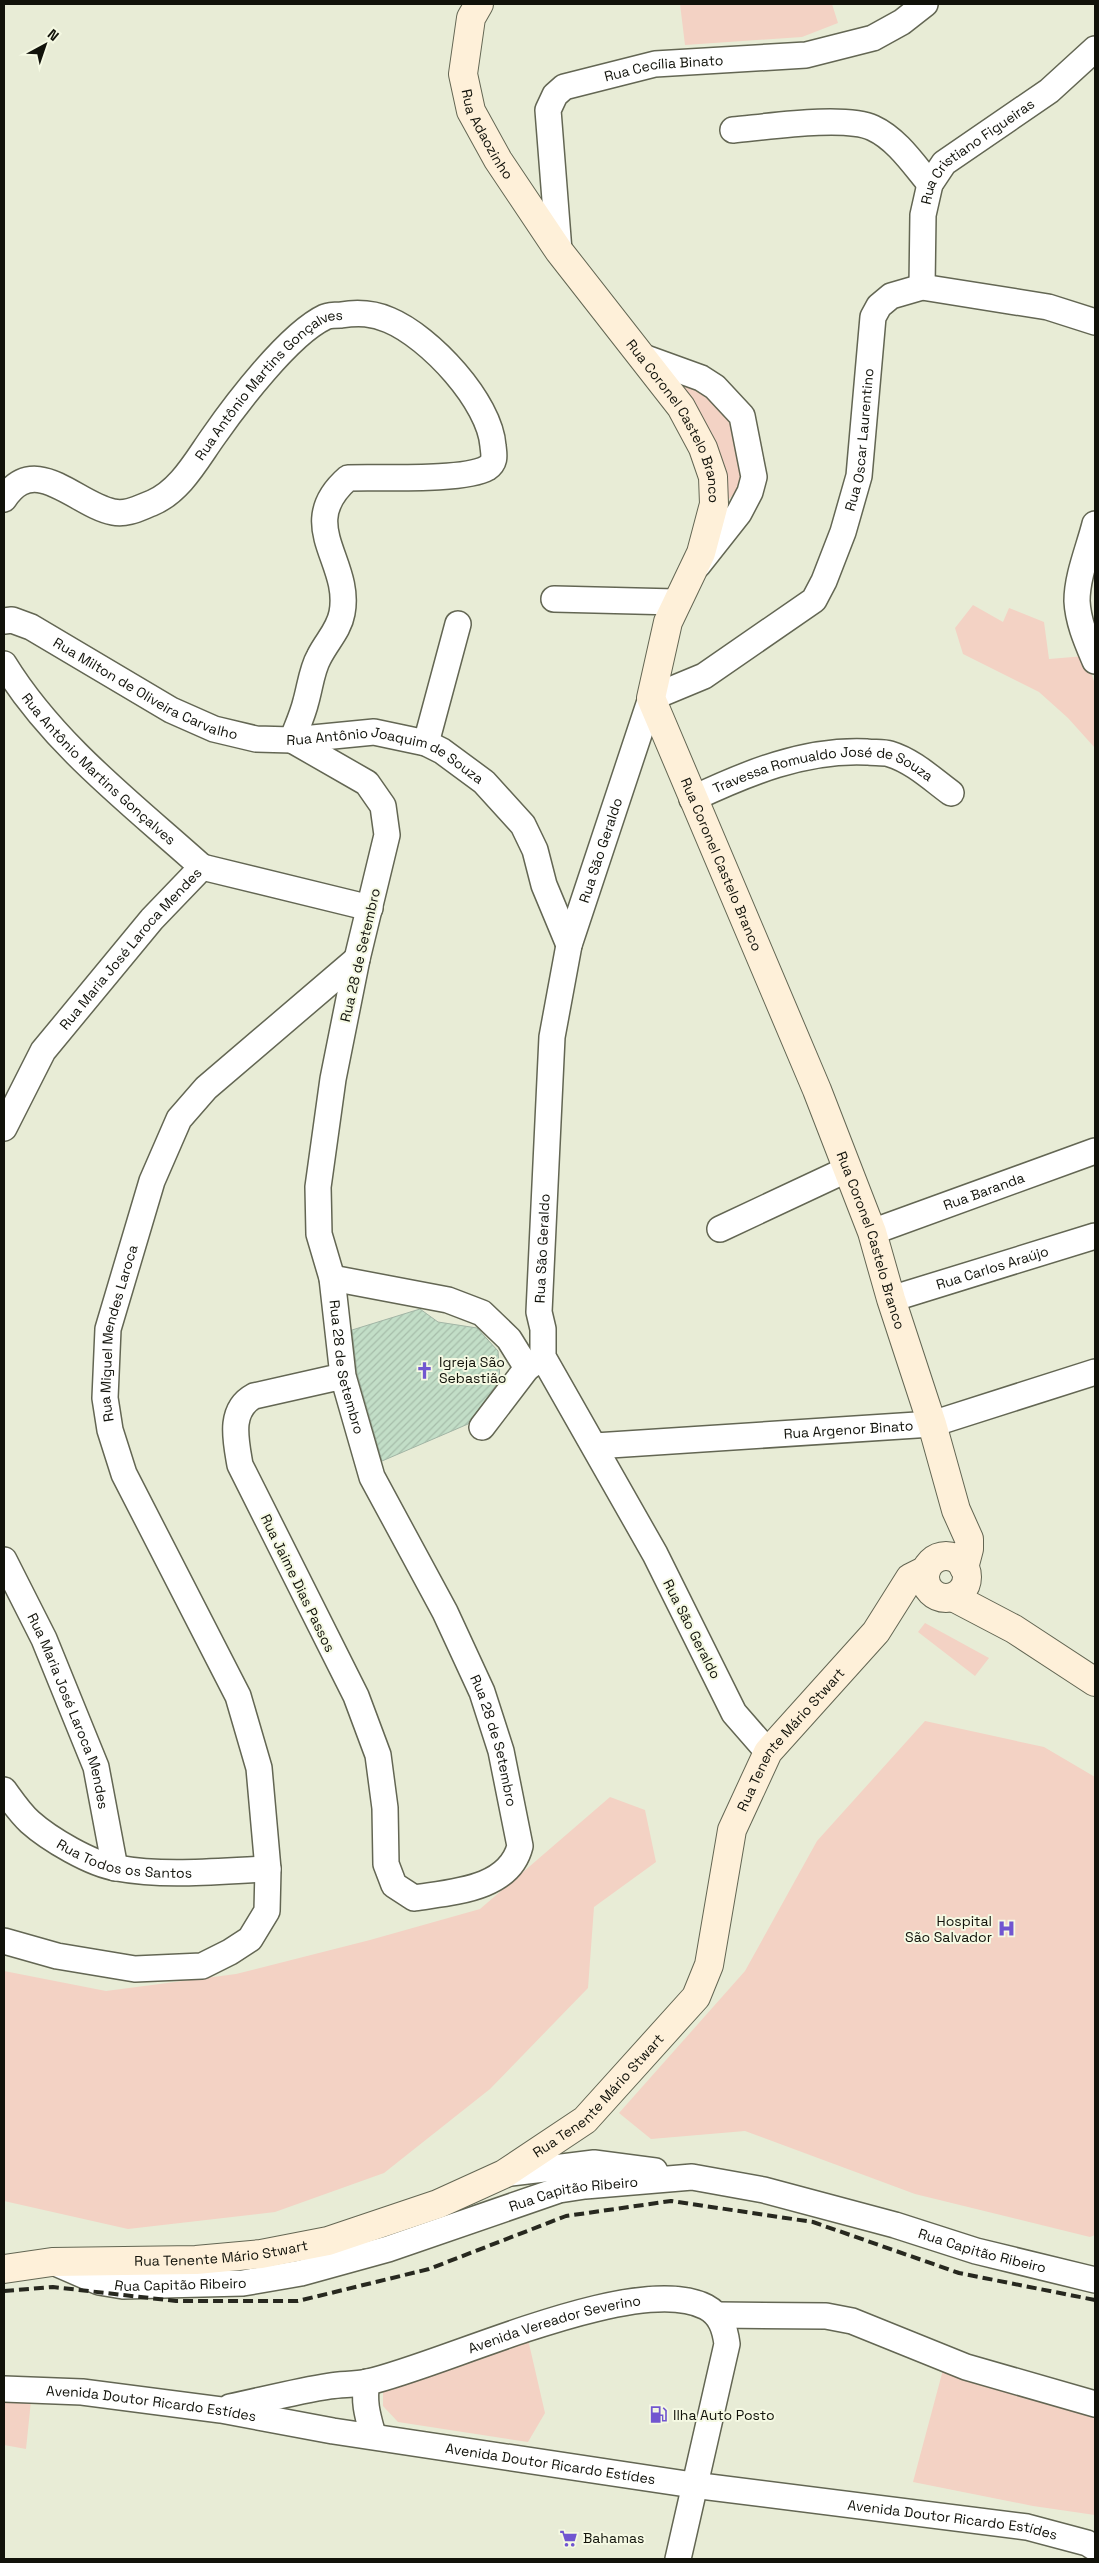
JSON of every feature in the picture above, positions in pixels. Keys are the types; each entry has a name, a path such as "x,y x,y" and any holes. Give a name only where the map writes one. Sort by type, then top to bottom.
{"main road":[{"name":"Rua Adaozinho","path":"479,4 471,18 463,74 471,111 498,160 559,251"},
{"name":"Rua Coronel Castelo Branco","path":"559,251 681,407 703,448 712,477 714,504 701,554 676,602 668,622 651,698 848,1169 872,1232 891,1299 932,1424 956,1510 968,1539 969,1550 945,1578"},
{"name":"Rua Tenente Mário Stwart","path":"4,2269 52,2262 196,2260 261,2254 328,2241 438,2204 504,2174 585,2120 696,1997 710,1964 732,1830 768,1752 876,1632 891,1606 912,1600 945,1578"},
{"path":"945,1578 1014,1629 1095,1682"}],"street":[{"name":"Rua Cecília Binato","path":"559,251 548,110 554,94 564,87 655,64 806,55 873,38 902,22 925,4"},
{"name":"Rua Cristiano Figueiras","path":"922,286 923,215 930,184 944,163 1049,91 1095,49"},
{"path":"732,130 816,122 862,124 874,128 891,140 930,184"},
{"name":"Rua Oscar Laurentino","path":"651,698 704,676 814,600 824,581 843,532 859,476 873,317 879,306 891,296 922,286 1048,307 1095,322"},
{"name":"Rua Antônio Martins Gonçalves","path":"4,499 8,492 25,480 52,482 95,506 113,512 130,512 162,499 190,471 213,436 263,372 306,331 326,317 362,312 390,320 413,334 462,378 488,420 492,431 494,460"},
{"path":"643,357 701,378 715,387 742,416 754,477 750,492 739,512 692,573"},
{"name":"Rua Antônio Joaquim de Souza","path":"494,460 491,465 479,471 450,476 348,478 337,488 329,501 323,524 343,589 342,612 338,628 318,658 306,704 292,740 374,732 426,743 442,751 484,782 522,825 535,850 544,885 569,945"},
{"path":"1095,524 1082,570 1077,600 1082,630 1095,661"},
{"path":"554,599 676,602"},
{"name":"Rua Milton de Oliveira Carvalho","path":"4,621 12,620 31,627 171,710 214,729 256,739 292,740"},
{"path":"426,743 458,624"},
{"name":"Rua Antônio Martins Gonçalves","path":"4,664 24,696 83,760 202,866"},
{"name":"Rua São Geraldo","path":"651,698 569,945 552,1037 539,1312 543,1329 535,1363 595,1446 654,1554 734,1713 768,1752"},
{"name":"Rua 28 de Setembro","path":"292,740 321,759 342,767 366,783 383,806 387,835 357,959 333,1079 318,1187 319,1234 332,1278 343,1376 372,1477 445,1612 482,1692 501,1751 520,1846 517,1859 505,1873 472,1888 414,1898 394,1885 386,1864"},
{"name":"Travessa Romualdo José de Souza","path":"692,799 742,775 794,759 851,752 888,753 907,761 950,793"},
{"name":"Rua Maria José Laroca Mendes","path":"4,1128 43,1051 152,919 202,866 370,908"},
{"name":"Rua Miguel Mendes Laroca","path":"4,1941 57,1956 135,1968 202,1966 230,1952 250,1939 266,1911 268,1869 259,1768 238,1696 124,1474 110,1430 105,1398 108,1329 152,1181 180,1119 206,1088 357,959"},
{"name":"Rua Baranda","path":"872,1232 1095,1151"},
{"path":"720,1229 848,1169"},
{"name":"Rua Carlos Araújo","path":"891,1299 1095,1236"},
{"path":"332,1278 448,1300 482,1313 535,1363 482,1427"},
{"name":"Rua Argenor Binato","path":"595,1446 932,1424 1095,1372"},
{"name":"Rua Jaime Dias Passos","path":"343,1376 254,1396 242,1406 234,1429 240,1465 356,1696 378,1755 385,1808 386,1864"},
{"name":"Rua Maria José Laroca Mendes","path":"4,1560 44,1639 96,1767 116,1868"},
{"name":"Rua Todos os Santos","path":"4,1790 28,1821 45,1835 72,1850 116,1868 186,1873 268,1869"},
{"path":"504,2174 594,2163 620,2165 692,2177"},
{"name":"Rua Capitão Ribeiro","path":"52,2262 99,2282 123,2286 243,2283 302,2273 388,2249 559,2190 692,2177 764,2190 895,2225 976,2251 1095,2280"},
{"name":"Avenida Vereador Severino","path":"221,2410 330,2386 367,2382 580,2312 648,2300 683,2301 705,2307 717,2315"},
{"path":"717,2315 826,2316 852,2321 966,2367 1095,2404"},
{"path":"678,2559 693,2485 727,2344 726,2330 717,2315"},
{"path":"367,2382 364,2396 373,2436"},
{"name":"Avenida Doutor Ricardo Estídes","path":"4,2389 82,2392 221,2410 333,2431 693,2485 1027,2527 1087,2543 1095,2548"}],"shaded area":[{"path":"680,4 832,4 838,23 802,37 685,45"},
{"path":"670,381 707,388 739,421 742,486 718,510"},
{"path":"973,605 1003,622 1009,608 1044,622 1049,659 1085,656 1095,684 1095,748 1068,718 1039,692 963,654 955,628"},
{"path":"925,1623 989,1658 975,1676 918,1632"},
{"path":"925,1721 1044,1747 1095,1777 1095,2235 1090,2237 915,2194 745,2131 651,2139 619,2113 745,1971 817,1841"},
{"path":"610,1797 645,1810 656,1862 594,1907 588,1988 490,2089 384,2173 275,2212 128,2229 4,2201 4,1971 106,1991 236,1974 370,1940 480,1909"},
{"path":"527,2335 545,2413 528,2442 398,2422 383,2406 383,2392 400,2373"},
{"path":"944,2366 1095,2409 1095,2515 1033,2506 913,2482"},
{"path":"4,2398 31,2401 26,2449 4,2445"}],"building":[{"name":"Igreja São Sebastião","path":"420,1309 438,1322 477,1328 498,1351 500,1380 468,1424 382,1461 357,1373 352,1330"}],"railway":[{"path":"4,2291 53,2287 176,2301 298,2301 429,2269 566,2216 671,2201 813,2222 959,2273 1095,2300"}],"place":[{"name":"Igreja São Sebastião","path":"425,1370"},
{"name":"Hospital São Salvador","path":"1006,1929"},
{"name":"Ilha Auto Posto","path":"659,2415"},
{"name":"Bahamas","path":"569,2538"}]}
